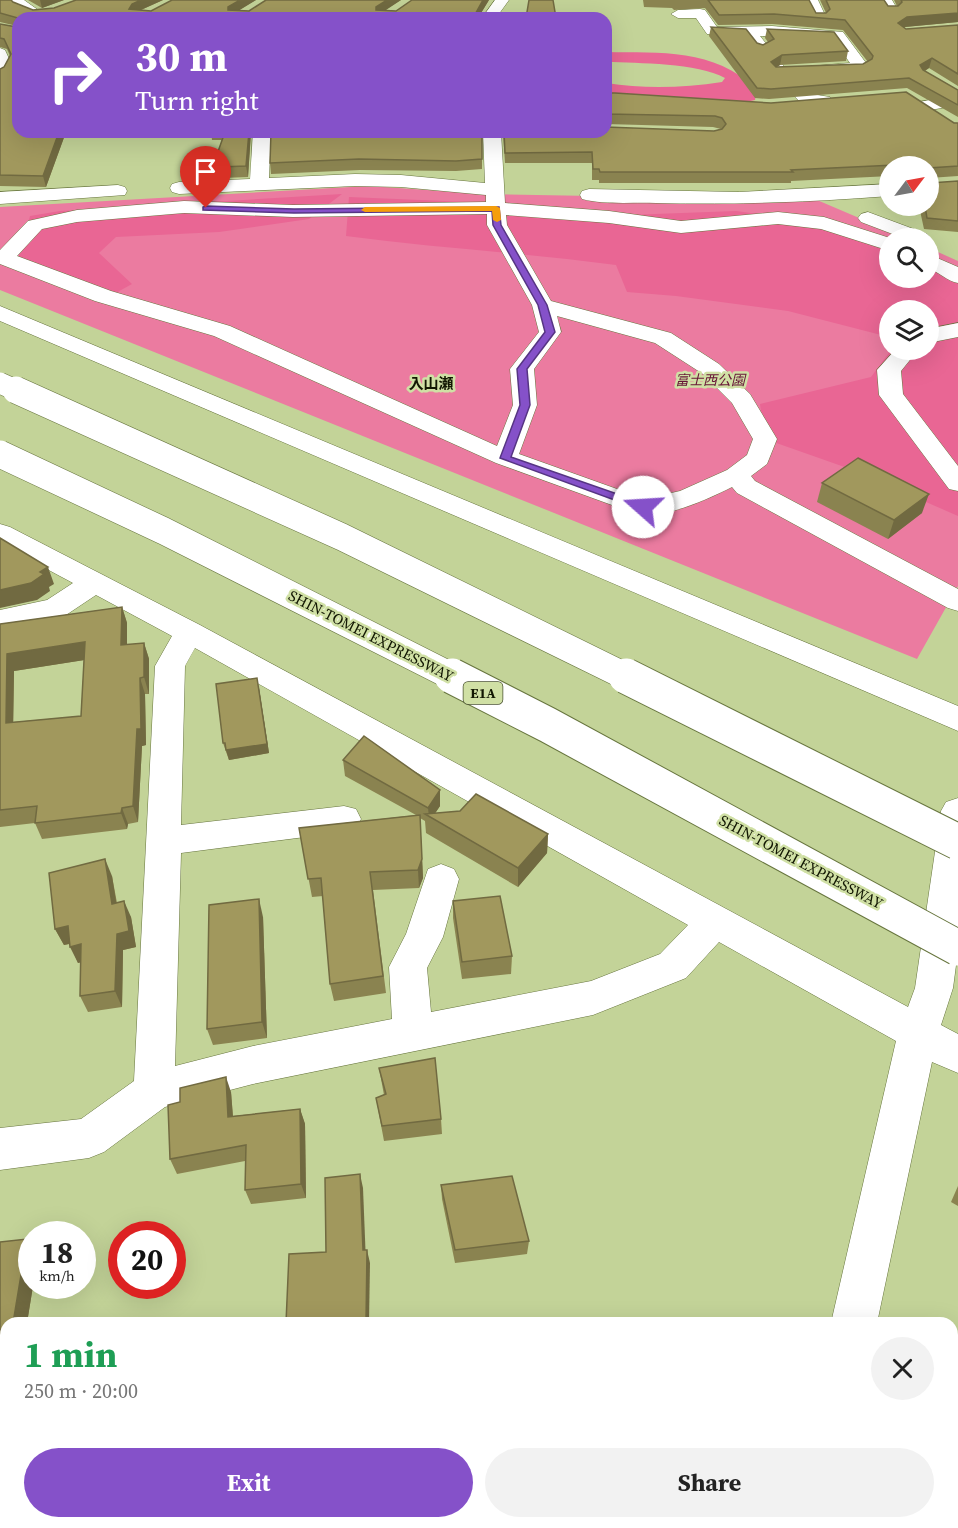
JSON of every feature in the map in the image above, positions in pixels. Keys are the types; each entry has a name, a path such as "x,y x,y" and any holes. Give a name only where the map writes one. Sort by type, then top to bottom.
{"main road":[{"path":"14,0 36,12"},
{"path":"811,0 819,17"},
{"path":"678,14 700,13 712,32 772,30 838,35 861,67 780,72"},
{"path":"750,32 780,72 806,98 830,100 787,105"},
{"path":"0,53 4,65 0,72"},
{"path":"925,106 955,94"},
{"path":"907,95 942,117"},
{"path":"259,184 262,138"},
{"path":"493,138 504,197 497,225 543,305 550,332 522,369 525,405 505,458"},
{"path":"166,189 259,184 401,181 504,197 609,217 681,226 778,218 824,224 879,242"},
{"path":"0,198 131,190"},
{"path":"567,194 721,200 810,197 879,191"},
{"path":"504,197 294,211 172,208 77,216 35,225 8,244 4,258 103,296 222,331 505,458 643,507 688,498 736,475 758,459 765,440 742,399 711,369 663,339 543,305"},
{"path":"810,197 896,228"},
{"path":"939,248 958,256"},
{"path":"939,264 947,267 958,277"},
{"path":"0,313 958,719"},
{"path":"939,334 958,330"},
{"path":"898,360 889,370 891,395 958,483"},
{"path":"0,383 342,537 958,842"},
{"name":"SHIN-TOMEI EXPRESSWAY","path":"0,454 164,531 548,725 958,948"},
{"path":"736,475 746,487 958,601"},
{"path":"0,533 189,632 958,1055"},
{"path":"0,620 56,608 95,582"},
{"path":"154,1091 170,666 189,632"},
{"path":"855,1317 893,1155 918,1033 934,988 958,811"},
{"path":"163,842 344,819"},
{"path":"413,1033 408,967 424,937 441,879"},
{"path":"0,1149 89,1138 154,1091 253,1065 593,999 673,966 715,922"}],"green space":[{"name":"富士西公園","path":"368,186 486,194 817,200 883,228 879,228 879,288 939,288 939,252 958,261 958,586 917,659 0,290 0,207"}],"shaded area":[{"path":"612,52 666,53 723,66 757,89 755,100 742,103 612,93 612,84 678,87 722,82 725,78 699,69 612,62"},
{"path":"342,194 309,219 219,232 116,237 99,253 132,284 103,300 17,262 30,216 60,211"},
{"path":"349,197 516,204 628,215 736,211 844,225 879,241 879,288 939,288 939,270 958,279 958,516 853,470 765,439 760,404 871,377 884,360 939,360 939,300 879,300 879,334 788,311 627,292 616,265 346,236"}],"building":[{"path":"0,0 11,0 33,10 54,8 76,0 141,0 132,4 129,9 151,11 172,0 240,0 228,7 228,10 249,11 266,0 387,0 376,7 376,10 396,11 412,0 483,0 476,12 12,12 12,16 0,13"},
{"path":"529,0 553,0 555,12 527,12"},
{"path":"708,0 809,0 816,13 826,13 830,9 826,0 884,0 888,6 898,6 901,0 958,0 958,13 907,17 898,23 906,29 958,25 958,74 932,58 920,65 923,70 958,90 958,105 909,78 771,89 757,88 711,27 746,29 757,43 763,45 774,39 767,29 834,32 848,51 782,55 771,62 776,67 863,64 873,56 845,20 774,14 719,15"},
{"path":"0,24 12,26 12,138 57,138 43,176 0,175 0,69 4,67 11,54 4,39 0,38"},
{"path":"906,92 954,123 958,123 958,166 939,167 939,156 879,156 879,166 791,170 793,172 600,172 599,169 593,169 592,152 505,153 504,138 612,138 612,127 714,131 722,129 726,124 722,118 715,116 612,114 612,93 771,103"},
{"path":"223,138 248,138 246,166 220,167 221,160 215,160"},
{"path":"271,138 482,138 482,159 456,161 359,159 270,163"},
{"path":"958,181 958,221 927,218 927,216 939,216 939,182"},
{"path":"858,458 929,494 894,520 822,483"},
{"path":"0,538 48,567 40,572 44,574 31,583 0,590"},
{"path":"122,607 121,645 144,643 144,677 140,678 141,729 137,729 133,806 122,808 121,813 35,823 37,806 0,810 0,624","holes":["85,642 81,716 6,723 7,654"]},
{"path":"257,678 267,744 226,750 225,743 223,743 216,684"},
{"path":"364,736 440,790 428,808 343,760"},
{"path":"476,794 548,834 518,868 425,814 460,811"},
{"path":"420,815 422,859 418,870 370,872 383,976 330,984 321,878 308,879 299,828"},
{"path":"105,859 112,904 124,901 129,931 117,934 115,991 80,996 81,944 70,947 68,926 55,929 49,873"},
{"path":"500,896 512,956 462,962 453,901"},
{"path":"259,899 262,1022 207,1029 209,905"},
{"path":"435,1058 441,1119 382,1126 376,1098 386,1094 379,1068"},
{"path":"226,1077 228,1117 300,1109 301,1184 245,1190 246,1145 170,1159 168,1105 180,1102 180,1088"},
{"path":"360,1174 363,1250 367,1250 366,1317 286,1317 289,1254 326,1252 325,1178"},
{"path":"512,1176 529,1241 455,1250 441,1185"},
{"path":"18,1240 18,1293 14,1317 0,1317 0,1242"}],"slow traffic":[{"path":"365,210 496,208 497,220"}],"district":[{"name":"入山瀬","path":"431,384"}],"route":[{"path":"206,208 294,211 496,208 497,225 543,305 550,332 522,369 525,405 505,458 643,507"}]}
